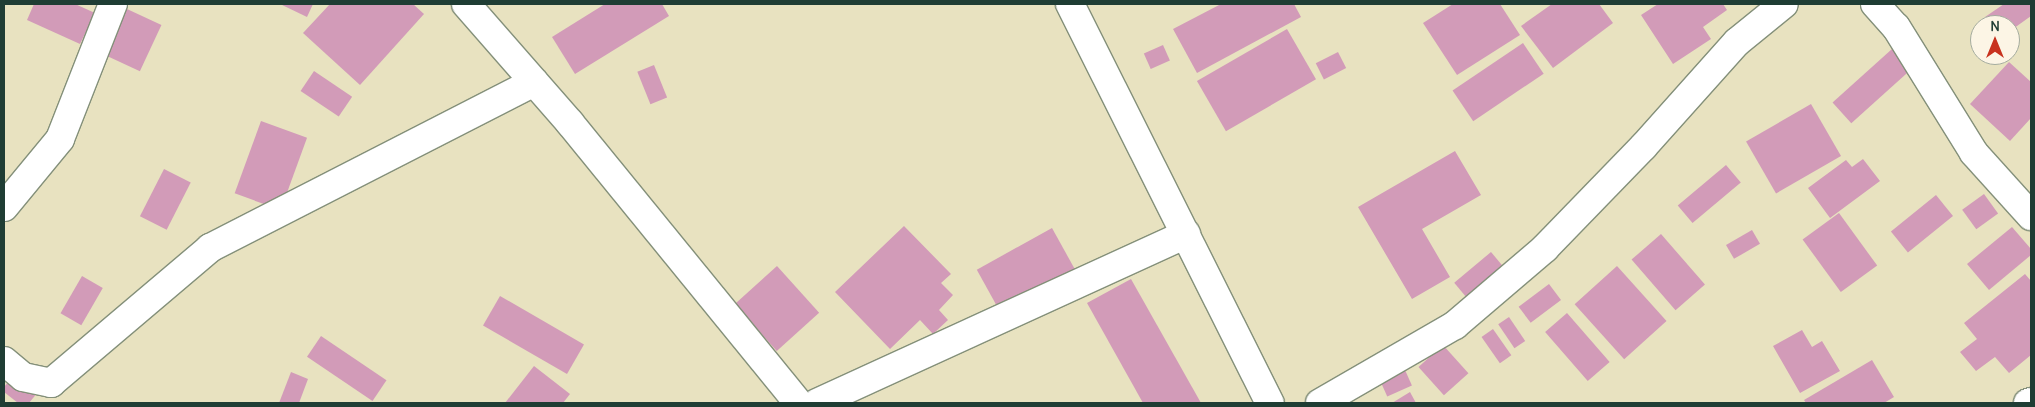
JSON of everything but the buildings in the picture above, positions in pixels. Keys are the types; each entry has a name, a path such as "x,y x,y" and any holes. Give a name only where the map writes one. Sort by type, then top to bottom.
{"street":[{"path":"4,207 60,139 113,4"},
{"path":"466,4 570,123 798,403"},
{"path":"1070,4 1270,403"},
{"path":"1320,403 1456,325 1545,248 1642,147 1737,42 1784,4"},
{"path":"1875,4 1896,27 1974,154 2031,216"},
{"path":"4,361 23,377 51,383 210,248 534,82"},
{"path":"817,403 1186,234"}]}
